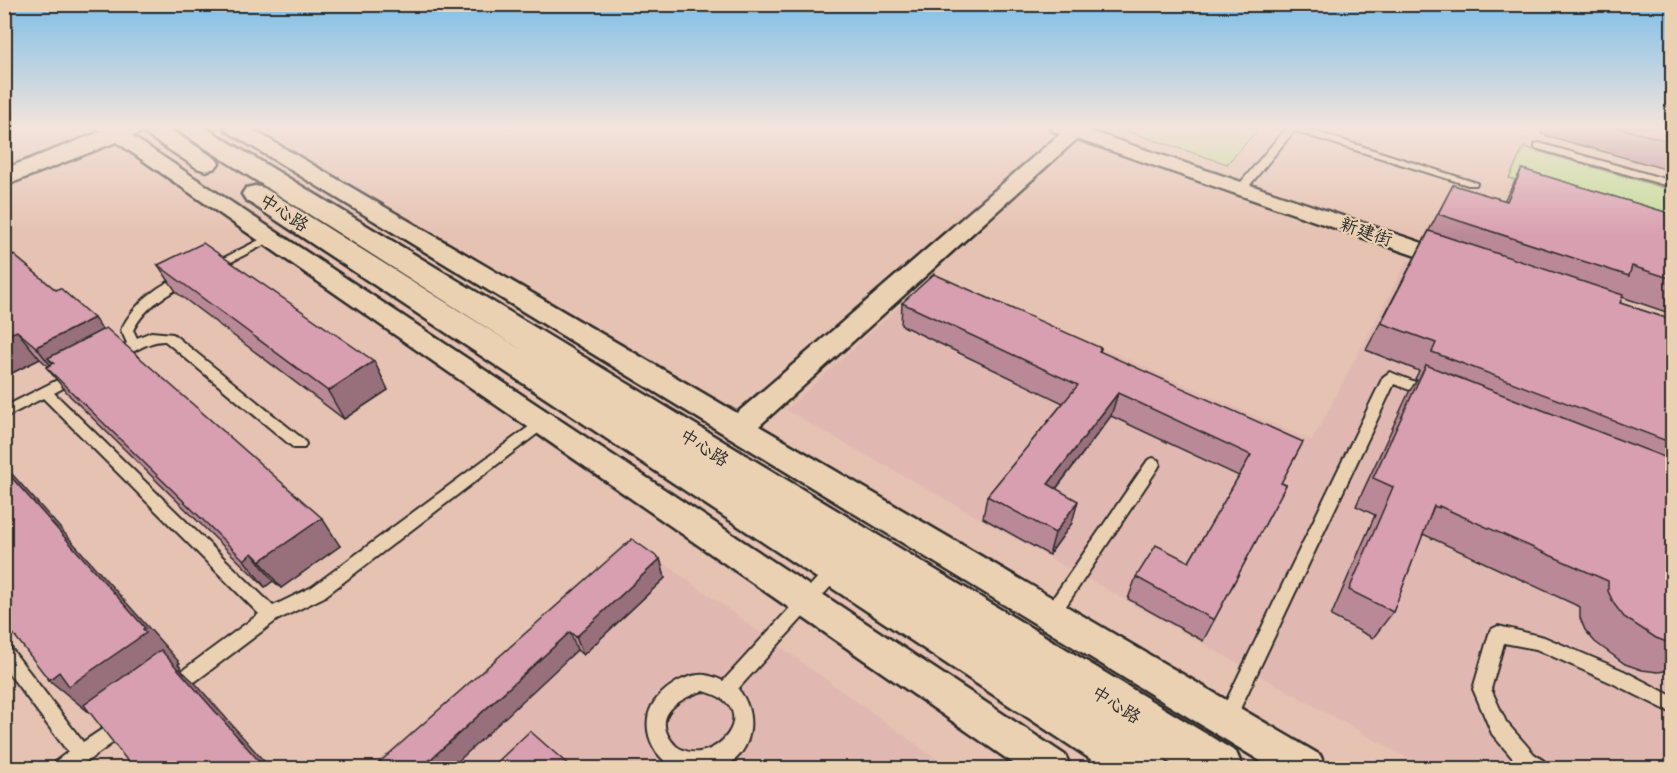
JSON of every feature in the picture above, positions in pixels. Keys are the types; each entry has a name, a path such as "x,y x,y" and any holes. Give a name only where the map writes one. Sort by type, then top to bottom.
{"main road":[{"path":"4,178 37,163"},
{"name":"中心路","path":"206,163 1145,768"},
{"name":"中心路","path":"246,163 1220,768"}],"street":[{"path":"163,163 268,238 1052,768"},
{"path":"294,163 1307,768"},
{"path":"737,429 1030,163"},
{"name":"新建街","path":"1166,163 1468,266"}],"lane":[{"path":"1241,189 1262,163"},
{"path":"1408,163 1472,183"},
{"path":"1599,163 1672,184"},
{"path":"134,345 127,330 131,320 146,303 162,292 268,238"},
{"path":"104,361 151,336 168,337 298,444"},
{"path":"4,413 84,371"},
{"path":"1226,720 1390,376 1444,398"},
{"path":"45,392 271,615"},
{"path":"157,699 271,615 318,592 543,424"},
{"path":"1050,616 1153,464"},
{"path":"726,690 836,569"},
{"path":"1537,768 1527,761 1499,728 1482,689 1498,634 1538,642 1618,677 1672,705"},
{"path":"4,653 82,755"},
{"path":"703,683 718,685 726,690 738,703 742,712 741,733 733,748 720,760 704,766 686,766 671,761 660,749 655,734 656,718 663,704 675,692 688,685 703,683"},
{"path":"63,768 138,713"}],"shaded area":[{"path":"1408,260 1672,352 1672,768 1425,768 786,410 935,274 1312,441"},
{"path":"640,546 949,768 387,768"}],"green space":[{"path":"1516,163 1579,163 1672,190 1672,228 1509,178"}],"building":[{"path":"1522,169 1672,214 1672,279 1632,266 1629,276 1438,214 1453,185 1507,201"},
{"path":"1429,231 1623,295 1620,303 1672,320 1672,443 1432,352 1436,343 1381,323"},
{"path":"203,243 374,361 328,391 158,265"},
{"path":"4,247 56,290 60,288 94,318 36,347 17,331 4,336"},
{"path":"934,274 1101,348 1099,351 1303,442 1281,483 1286,485 1214,620 1136,577 1156,545 1189,562 1251,455 1118,393 1048,484 1078,501 1055,533 987,496 1078,385 902,303"},
{"path":"106,328 322,518 260,561 252,553 244,560 46,367 54,363 48,358"},
{"path":"1426,365 1672,460 1672,644 1656,638 1624,617 1608,591 1608,581 1439,506 1439,508 1434,506 1393,612 1349,590 1393,487 1373,478"},
{"path":"4,469 145,628 143,629 146,633 69,686 59,672 49,680 4,622"},
{"path":"632,539 660,559 576,637 570,632 421,768 373,768"},
{"path":"161,650 265,768 133,768 84,705"},
{"path":"530,731 572,768 491,768"}]}
